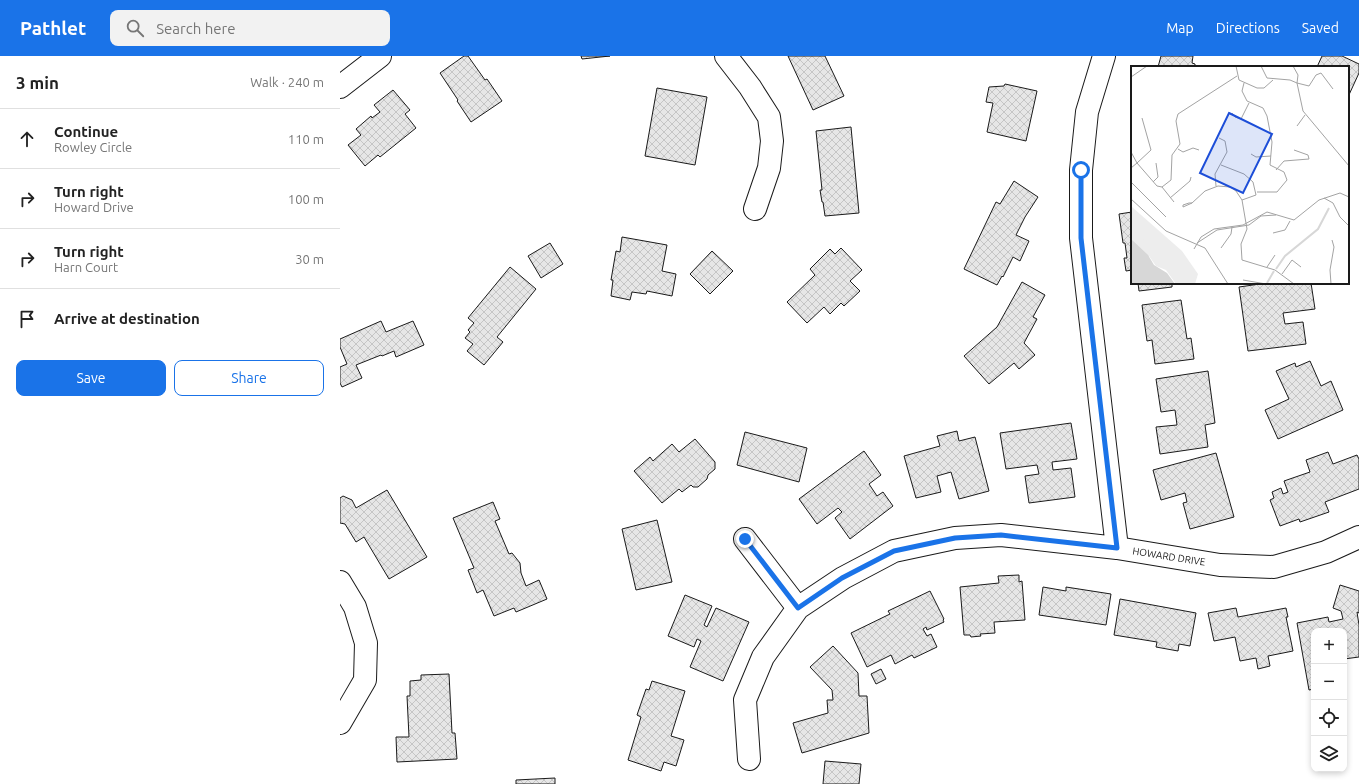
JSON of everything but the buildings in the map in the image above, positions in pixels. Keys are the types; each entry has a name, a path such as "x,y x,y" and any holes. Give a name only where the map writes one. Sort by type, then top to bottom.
{"street":[{"path":"340,88 380,56"},
{"path":"726,56 750,87 769,117 772,141 769,168 755,209"},
{"path":"1104,56 1087,112 1081,170 1081,238 1117,548"},
{"name":"HOWARD DRIVE","path":"749,759 745,700 763,657 798,608 842,578 894,551 955,538 1001,535 1117,548 1220,565 1274,567 1326,552 1359,537"},
{"path":"745,539 798,608"},
{"path":"340,582 355,607 366,643 365,680 340,723"}],"route":[{"path":"745,539 798,608 842,578 894,551 955,538 1001,535 1117,548 1081,238 1081,170"}]}
